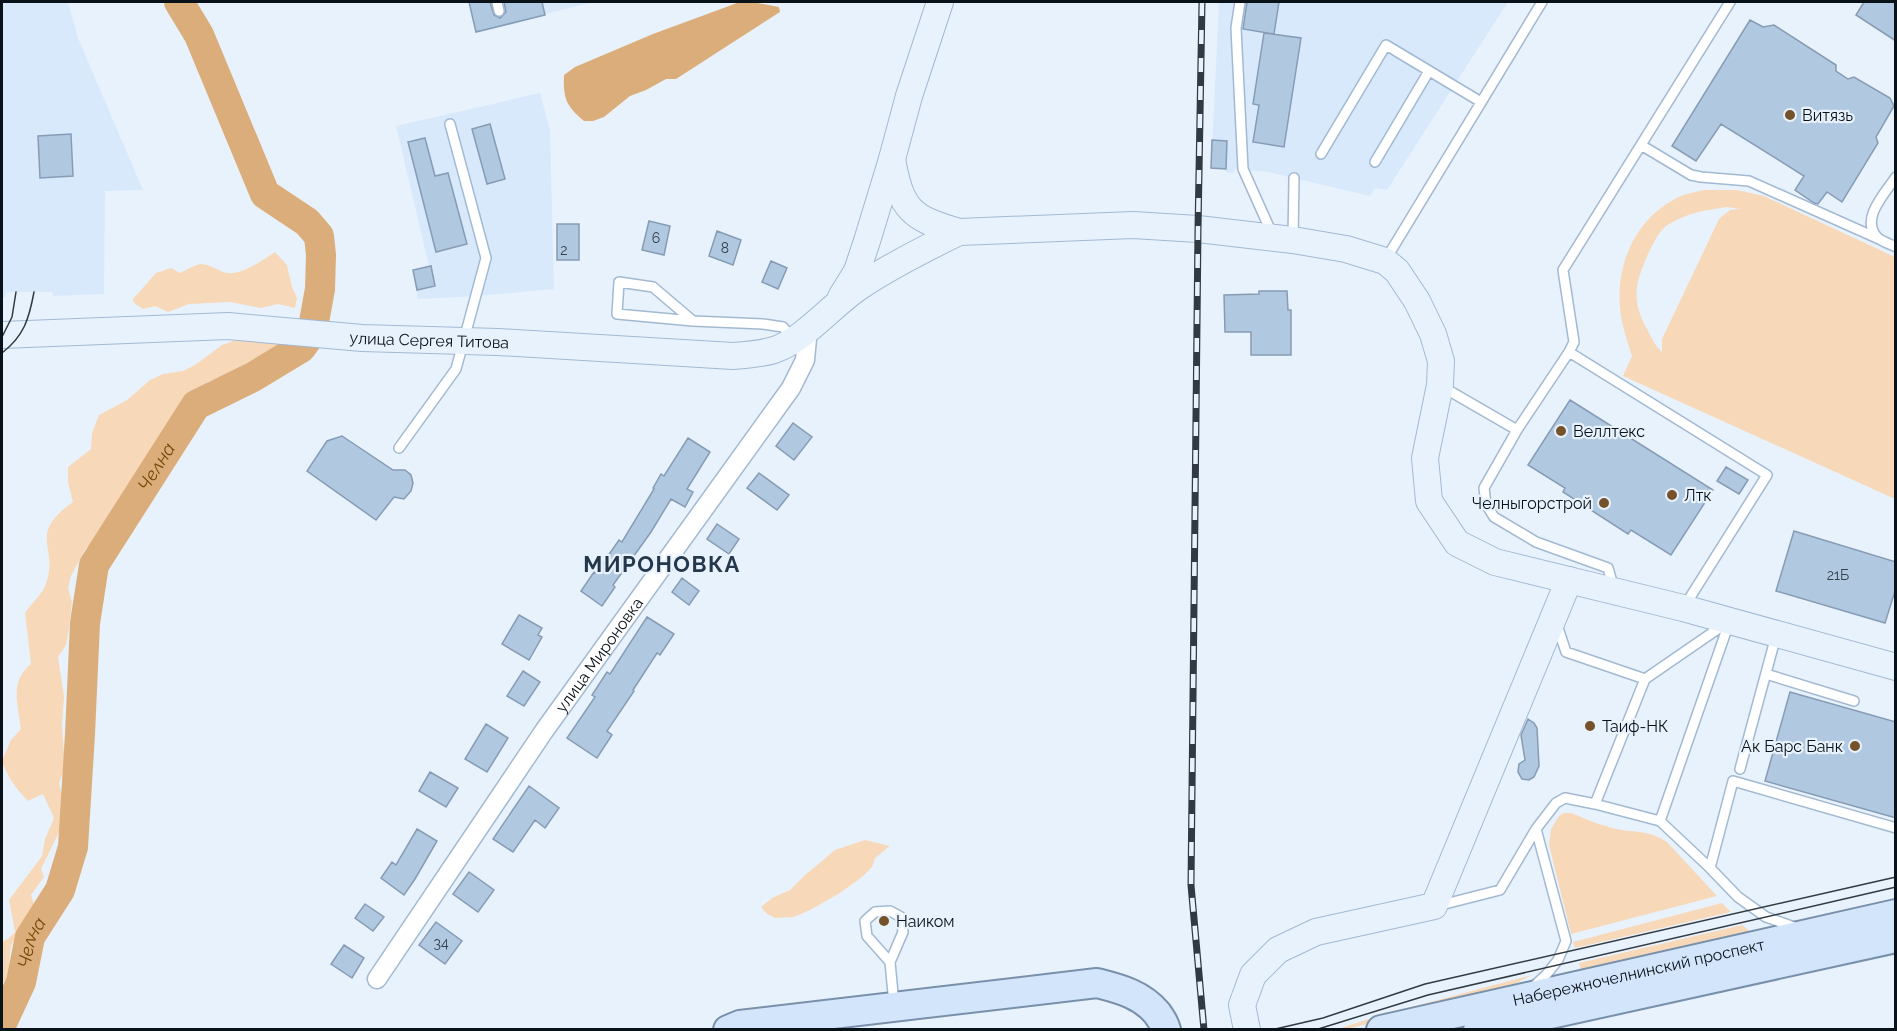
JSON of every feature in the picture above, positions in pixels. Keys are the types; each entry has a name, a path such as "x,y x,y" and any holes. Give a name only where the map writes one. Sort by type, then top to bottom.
{"main road":[{"name":"Набережночелнинский проспект","path":"1381,1029 1896,914"},
{"name":"Набережночелнинский проспект","path":"1478,1029 1896,938"},
{"path":"734,1028 894,1006 1097,983 1126,990 1148,1003 1164,1022 1166,1029"}],"street":[{"path":"838,302 857,271 909,96 940,2"},
{"path":"892,159 900,195 916,216 937,226 959,232 1133,225 1198,229 1346,249 1385,261 1397,271 1418,301 1433,334 1441,361 1440,385 1425,458 1429,501 1457,543 1495,562 1615,590 1896,667"},
{"path":"838,302 884,271 959,232"},
{"name":"улица Сергея Титова","path":"2,335 228,326 362,338 465,341 734,356 775,350 801,334 838,302"},
{"name":"улица Мироновка","path":"377,979 544,731 791,388 805,360 801,334"},
{"path":"1247,1029 1242,1005 1253,975 1278,950 1316,932 1434,906 1569,580"},
{"path":"1854,946 1896,948"}],"lane":[{"path":"1240,2 1236,28 1243,169 1283,239"},
{"path":"1385,261 1542,2"},
{"path":"1615,590 1608,568 1536,542 1494,517 1486,504 1484,488 1517,430 1574,342 1563,270 1730,2"},
{"path":"1321,154 1386,45 1481,102"},
{"path":"1375,162 1429,71"},
{"path":"399,448 456,369 486,258 450,124"},
{"path":"1641,146 1691,175 1749,181 1896,247"},
{"path":"1879,239 1872,230 1872,213 1896,177"},
{"path":"1283,239 1294,178"},
{"path":"693,321 653,287 619,282 616,314 693,321 763,324 783,327 801,334"},
{"path":"1569,352 1767,475 1683,608"},
{"path":"1440,385 1517,430"},
{"path":"1554,617 1566,652 1645,679"},
{"path":"1595,804 1645,679 1730,621"},
{"path":"1660,821 1730,621"},
{"path":"1740,769 1777,634"},
{"path":"1766,674 1854,701"},
{"path":"1710,868 1733,781 1896,828"},
{"path":"1434,906 1500,890 1536,829 1556,802 1565,798 1660,821 1738,897 1766,917 1810,933"},
{"path":"1511,1001 1546,975 1558,960 1566,941 1536,829"},
{"path":"890,962 867,936 865,921 875,912 890,911 901,917 903,932 890,962 894,1006"}],"shaded area":[{"path":"2,2 68,2 78,38 143,190 105,191 104,294 53,296 52,292 6,292 5,297 2,297"},
{"path":"485,2 593,2 491,28"},
{"path":"752,2 779,7 780,12 676,79 666,79 630,96 604,117 584,121 569,106 564,90 564,75 575,67 653,34 737,3"},
{"path":"1219,2 1508,2 1387,190 1375,188 1370,196 1268,172 1235,169 1234,173 1226,172 1226,169 1211,168"},
{"path":"540,93 550,130 554,289 418,299 413,270 429,266 396,126"},
{"path":"1704,190 1737,190 1764,196 1895,257 1895,499 1623,376 1632,356 1620,307 1622,273 1626,257 1642,227 1653,215 1666,204 1681,196","holes":["1726,207 1741,209 1730,210 1719,219 1662,339 1662,352 1653,341 1642,319 1637,300 1640,274 1654,242 1665,227 1683,217"]},
{"path":"275,252 287,265 297,298 295,308 278,304 261,308 230,302 189,304 168,312 155,306 143,309 134,303 133,299 156,273 171,268 180,273 201,264 233,273 249,268"},
{"path":"272,333 281,345 272,352 224,379 209,381 199,391 190,395 169,432 131,484 101,543 86,548 71,576 68,588 72,602 69,628 66,645 58,657 64,696 62,726 65,767 59,783 65,807 61,828 41,869 44,877 31,895 36,911 11,946 9,976 2,984 2,942 15,932 9,900 42,856 45,839 54,818 43,794 28,801 13,783 2,761 11,740 21,729 17,686 24,671 31,664 25,613 45,586 49,573 47,533 59,514 73,502 68,483 68,467 91,449 92,433 99,415 127,400 150,380 163,374 183,371 222,345 251,335"},
{"path":"1571,813 1611,828 1661,838 1717,896 1571,934 1549,845 1551,829 1559,816"},
{"path":"865,840 890,846 875,858 872,867 862,877 840,893 794,917 775,918 761,907 772,898 790,890 835,850"},
{"path":"1722,903 1731,912 1575,948 1573,942"},
{"path":"1742,925 1752,933 1582,973 1579,963"},
{"path":"1532,975 1497,993 1335,1030 1381,1015"}],"building":[{"path":"469,2 490,2 494,15 500,18 506,12 504,2 542,2 545,15 476,32"},
{"path":"1247,2 1279,2 1274,34 1243,29"},
{"path":"1864,2 1896,2 1896,41 1856,15"},
{"name":"Витязь","path":"1750,20 1763,27 1774,25 1836,65 1836,71 1848,79 1854,77 1890,98 1894,106 1876,137 1878,143 1842,202 1827,192 1818,204 1814,203 1795,190 1804,176 1721,124 1696,161 1672,146"},
{"path":"1264,33 1301,38 1284,147 1253,142 1259,105 1253,104"},
{"path":"490,124 505,179 487,184 472,129"},
{"path":"71,134 73,176 40,178 38,136"},
{"path":"425,138 435,176 448,173 467,244 436,252 408,142"},
{"path":"1212,140 1227,141 1226,169 1211,168"},
{"path":"649,221 670,226 664,255 642,250"},
{"path":"557,224 579,224 579,260 557,260"},
{"path":"717,231 741,240 733,265 709,256"},
{"path":"771,261 787,268 778,289 762,282"},
{"path":"431,266 435,286 417,290 413,270"},
{"path":"1259,291 1287,291 1288,310 1291,310 1291,355 1251,355 1251,332 1225,332 1224,295 1259,294"},
{"path":"1570,400 1713,490 1671,555 1631,530 1628,534 1563,492 1565,488 1528,465"},
{"path":"793,423 812,437 794,460 776,446"},
{"path":"342,436 393,470 405,470 411,475 413,483 411,491 404,499 394,497 376,520 307,471 327,441"},
{"path":"688,438 710,452 687,489 693,492 685,507 671,499 651,532 613,585 615,587 602,606 581,591 619,540 622,542 661,474 664,476"},
{"path":"1726,467 1748,480 1739,494 1717,481"},
{"path":"759,473 789,495 777,510 747,488"},
{"path":"717,524 739,539 729,554 707,539"},
{"path":"1794,531 1896,562 1896,588 1885,623 1776,591"},
{"path":"682,578 699,591 689,605 672,592"},
{"path":"519,615 542,628 538,635 542,637 529,660 502,644"},
{"path":"647,617 674,634 660,655 657,653 607,731 612,735 597,758 567,738 595,697 592,695 607,672 610,674"},
{"path":"523,671 540,682 524,706 507,696"},
{"path":"1790,692 1896,722 1896,818 1765,781"},
{"path":"1528,719 1537,728 1539,766 1534,777 1529,780 1522,779 1518,772 1519,764 1525,760 1521,735"},
{"path":"486,724 508,738 487,772 465,759"},
{"path":"430,772 458,788 446,807 419,791"},
{"path":"529,786 559,808 545,828 535,820 513,852 493,839"},
{"path":"417,829 437,841 404,895 381,878 392,862 396,865"},
{"path":"469,872 494,890 478,912 453,894"},
{"path":"365,904 384,917 373,931 355,918"},
{"path":"436,922 462,941 445,964 419,945"},
{"path":"344,945 364,958 352,978 331,964"}],"waterway":[{"name":"Челна","path":"2,1023 21,982 30,937 60,890 73,847 85,623 94,565 196,405 253,377 301,348 312,333 320,289 319,236 307,222 265,194 199,35 179,2"}],"tram line":[{"path":"2,337 12,317 16,292"},
{"path":"2,353 16,340 24,326 34,292"},
{"path":"1271,1030 1323,1018 1425,984 1896,877"},
{"path":"1315,1030 1428,995 1896,887"}],"railway":[{"path":"1202,2 1191,885 1204,1030"}],"place":[{"name":"Витязь","path":"1790,115"},
{"name":"Веллтекс","path":"1561,431"},
{"name":"Лтк","path":"1672,495"},
{"name":"Челныгорстрой","path":"1604,503"},
{"name":"Таиф-НК","path":"1590,726"},
{"name":"Ак Барс Банк","path":"1855,746"},
{"name":"Наиком","path":"884,921"}],"district":[{"name":"МИРОНОВКА","path":"662,564"}]}
